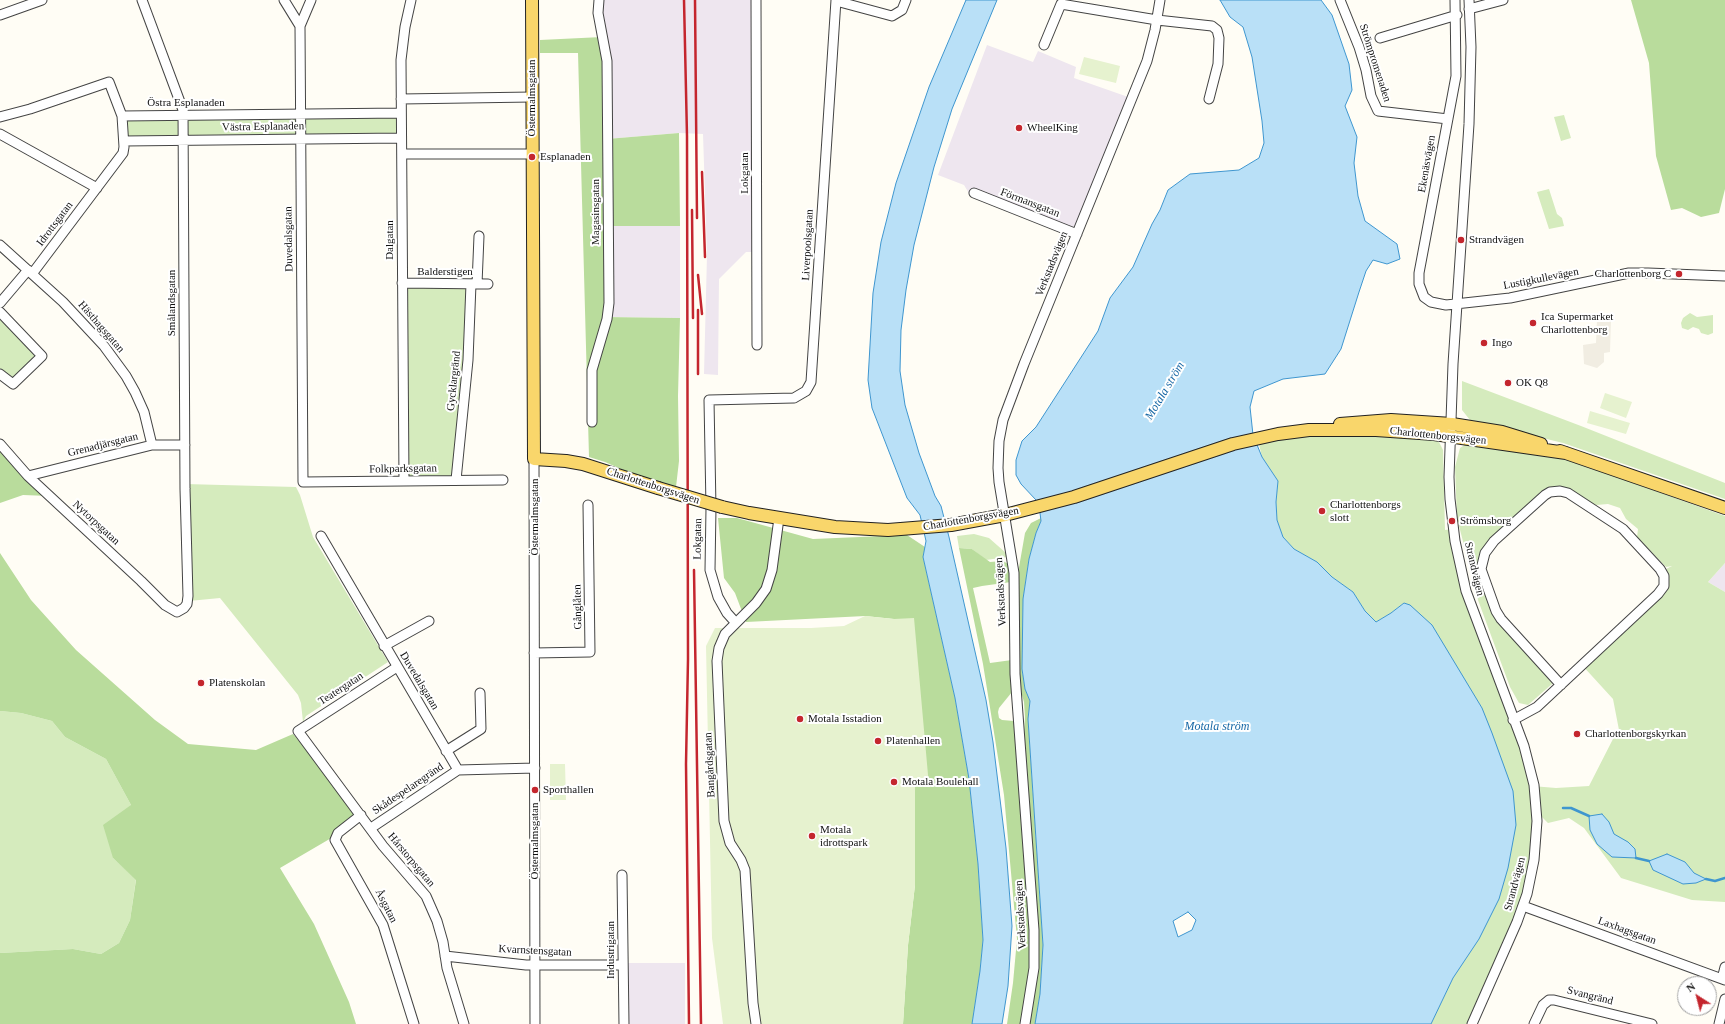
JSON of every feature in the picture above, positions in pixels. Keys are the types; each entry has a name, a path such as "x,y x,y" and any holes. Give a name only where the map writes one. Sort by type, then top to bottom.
{"main road":[{"name":"Östermalmsgatan","path":"533,4 532,154 534,459"},
{"name":"Charlottenborgsvägen","path":"534,459 566,461 583,464 722,507 835,527 888,530 951,525 1036,508 1099,490 1202,454 1254,439 1309,430 1323,426 1367,420 1418,420 1471,426 1524,438 1725,508"},
{"name":"Charlottenborgsvägen","path":"1309,430 1376,430 1451,436 1566,453"}],"street":[{"path":"0,15 42,0"},
{"name":"Smålandsgatan","path":"142,0 183,110 185,445 188,596 187,604 182,611"},
{"path":"284,0 300,26"},
{"path":"300,26 311,0"},
{"name":"Dalgatan","path":"404,481 401,60 405,27 411,0"},
{"name":"Magasinsgatan","path":"592,422 592,370 607,319 609,303 607,61 598,13 599,0"},
{"name":"Lokgatan","path":"756,0 757,345"},
{"path":"836,0 892,16 902,10 906,0"},
{"name":"Liverpoolsgatan","path":"709,400 794,398 806,391 811,382 836,0"},
{"name":"Verkstadsvägen","path":"1025,1024 1034,968 1034,930 1015,674 1014,573 998,468 999,441 1003,420 1143,72 1153,41 1160,0"},
{"name":"Strömpromenaden","path":"1340,0 1360,47 1372,96 1378,111 1448,119"},
{"name":"Ekenäsvägen","path":"1455,0 1456,76 1419,273 1419,284 1422,293 1431,302 1438,305 1456,304"},
{"name":"Strandvägen","path":"1472,1024 1523,906 1530,882 1534,860 1536,809 1528,762 1471,605 1459,560 1450,500 1449,468 1456,304 1469,124 1471,54 1469,4 1503,0"},
{"path":"1044,45 1060,4 1157,20 1215,27 1218,30 1220,38 1218,64 1209,99"},
{"path":"1380,38 1456,15"},
{"name":"Duvedalsgatan","path":"300,26 299,115 303,482"},
{"path":"0,117 109,82 122,116 124,141 123,153 97,188 0,134"},
{"path":"401,99 532,97"},
{"name":"Östra Esplanaden","path":"122,116 401,113"},
{"name":"Västra Esplanaden","path":"124,141 401,138"},
{"path":"402,154 532,154"},
{"name":"Idrottsgatan","path":"0,303 30,272 97,188"},
{"name":"Förmansgatan","path":"974,194 1077,234"},
{"name":"Gycklargränd","path":"456,480 479,236"},
{"name":"Hästhagsgatan","path":"0,245 81,320 115,361 138,399 144,412 152,445"},
{"name":"Lustigkullevägen","path":"1456,304 1514,297 1629,273 1725,276"},
{"name":"Balderstigen","path":"402,283 488,284"},
{"path":"0,312 42,356 13,384 0,374"},
{"name":"Lokgatan","path":"709,400 711,502 710,570 718,597 726,614 736,623"},
{"name":"Nytorpsgatan","path":"0,444 28,476 165,605 176,612 182,611"},
{"name":"Grenadjärsgatan","path":"28,476 152,445 185,445"},
{"name":"Östermalmsgatan","path":"534,459 535,1024"},
{"name":"Folkparksgatan","path":"303,482 503,480"},
{"name":"Strandvägen","path":"1514,720 1537,707 1658,594 1664,586 1665,580 1660,569 1623,529 1573,496 1560,491 1545,494 1494,541 1484,553 1481,569 1496,611 1501,619 1561,684"},
{"name":"Gånglåten","path":"534,653 590,652 588,505"},
{"name":"Bangårdsgatan","path":"756,1024 753,1003 745,870 741,860 730,844 724,821 717,661 719,648 725,634 756,603 766,589 772,570 779,518"},
{"name":"Duvedalsgatan","path":"321,536 384,646 458,770"},
{"path":"384,646 429,621"},
{"name":"Teatergatan","path":"298,732 397,667"},
{"path":"446,751 481,729 480,692"},
{"name":"Hårstorpsgatan","path":"298,732 392,857 426,896 437,921 447,968 464,1024"},
{"path":"458,770 535,768"},
{"name":"Skådespelaregränd","path":"371,828 458,770"},
{"name":"Åsgatan","path":"361,815 338,833 335,840 383,926 414,1024"},
{"name":"Industrigatan","path":"622,875 624,1024"},
{"name":"Laxhagsgatan","path":"1523,906 1724,980 1725,967"},
{"name":"Kvarnstensgatan","path":"445,956 534,965 623,965"},
{"path":"1719,1024 1725,999"},
{"name":"Svangränd","path":"1534,1024 1543,1005 1549,1000 1652,1024"}],"shaded area":[{"path":"603,0 755,0 754,252 746,252 719,279 718,375 704,374 707,255 703,134 679,133 607,139 601,32 593,14"},
{"path":"987,45 1033,62 1038,51 1076,67 1074,78 1131,98 1076,235 970,195 964,185 938,175"},
{"path":"609,226 680,226 680,318 603,317"},
{"path":"1597,319 1611,319 1610,352 1604,353 1604,362 1597,368 1584,364 1583,345 1596,343"},
{"path":"1725,563 1725,592 1708,582"},
{"path":"625,963 685,963 685,1024 626,1024"}],"green space":[{"path":"1631,0 1725,0 1725,189 1719,213 1701,217 1682,208 1671,210 1656,156 1649,63"},
{"path":"602,37 607,139 679,133 680,226 609,226 603,317 680,318 678,396 679,461 676,487 639,477 605,462 589,457 578,53 540,53 540,40"},
{"path":"1084,57 1120,66 1116,83 1079,74"},
{"path":"400,110 400,135 123,139 121,115"},
{"path":"1564,115 1571,138 1561,141 1554,117"},
{"path":"1549,189 1557,214 1562,218 1564,226 1549,229 1537,192"},
{"path":"401,280 471,281 458,477 401,481"},
{"path":"0,312 42,355 12,379 0,372"},
{"path":"1690,313 1697,317 1713,315 1713,333 1708,335 1701,333 1699,329 1693,327 1688,330 1682,328 1681,323 1683,318"},
{"path":"1462,381 1725,483 1725,499 1563,443 1470,420 1462,410"},
{"path":"1605,393 1632,402 1626,418 1600,408"},
{"path":"1590,411 1630,423 1626,434 1587,423"},
{"path":"1334,435 1427,437 1439,442 1443,450 1445,530 1452,529 1487,648 1505,699 1532,786 1556,788 1589,786 1619,730 1613,699 1581,664 1664,586 1662,571 1672,566 1666,567 1637,537 1638,529 1626,519 1620,508 1608,504 1596,505 1581,498 1543,492 1531,501 1485,546 1479,557 1479,569 1499,623 1551,678 1552,684 1528,705 1519,703 1510,687 1478,600 1457,518 1455,467 1460,448 1466,444 1488,445 1572,461 1725,516 1725,563 1708,582 1725,592 1725,902 1692,900 1621,878 1584,828 1569,818 1548,823 1535,810 1536,847 1523,906 1469,1024 1431,1024 1453,978 1479,939 1482,708 1464,680 1404,603 1376,622 1365,611 1353,592 1332,577 1317,562 1294,549 1283,537 1277,520 1276,502 1278,481 1262,457 1259,444 1304,436"},
{"path":"0,442 49,496 23,495 0,503"},
{"path":"185,484 296,487 300,495 313,537 388,662 306,716 303,722 301,703 298,695 220,598 189,601"},
{"path":"718,518 737,518 813,539 907,535 925,547 923,557 955,698 969,779 978,864 983,940 972,1024 903,1024 908,945 915,885 914,619 894,619 865,616 746,622 735,593 724,578"},
{"path":"1041,518 1029,559 1023,599 1022,669 1025,689 1030,701 1028,719 1043,945 1040,994 1035,1024 1029,1024 1038,969 1038,939 1024,734 1024,702 1019,685 1018,573 1025,533 1031,523"},
{"path":"974,534 989,538 1006,553 1007,557 986,560 972,549 959,548 957,536"},
{"path":"959,548 972,549 990,562 1003,561 1010,565 1011,582 973,588 990,663 1012,660 1012,692 999,708 998,712 999,718 1002,720 1014,721 1030,922 1031,956 1029,984 1021,1024 1007,1024 1017,939 1004,795 983,664"},
{"path":"0,553 31,600 76,650 155,720 188,744 256,750 293,734 360,813 333,837 280,868 314,924 349,1002 356,1024 0,1024 0,953 73,949 101,954 119,943 130,920 136,880 113,858 103,825 131,805 106,759 65,737 52,721 21,713 0,711"},
{"name":"Motala idrottspark","path":"865,616 894,619 914,618 929,786 915,787 915,885 908,945 903,1024 723,1024 712,938 706,646 715,628 811,628 844,626"},
{"path":"0,711 21,713 52,721 65,737 106,759 131,805 113,858 136,879 130,920 119,943 101,954 73,949 0,953"},
{"path":"550,764 565,764 566,800 550,800"}],"water":[{"path":"966,0 997,0 952,109 934,167 914,245 906,290 901,330 900,371 905,405 919,453 935,496 941,506 949,537 986,700 993,742 1006,848 1012,926 1008,986 1002,1024 972,1024 983,940 978,864 969,779 955,698 923,557 926,541 920,515 907,498 872,408 868,380 873,293 881,242 896,183 929,87"},
{"name":"Motala ström","path":"1220,0 1321,0 1332,15 1349,64 1352,90 1345,106 1357,137 1354,163 1358,196 1365,221 1397,244 1400,259 1387,264 1373,260 1366,271 1341,349 1325,374 1283,379 1254,391 1250,407 1253,435 1262,457 1278,481 1276,502 1277,520 1283,537 1294,549 1317,562 1332,577 1353,592 1365,611 1376,622 1404,603 1410,605 1432,625 1482,708 1513,791 1516,825 1508,868 1499,899 1479,939 1453,978 1431,1024 1035,1024 1040,994 1043,945 1028,719 1030,701 1025,689 1022,669 1023,599 1029,559 1041,521 1039,505 1021,484 1016,475 1016,460 1022,441 1036,427 1098,331 1110,298 1133,267 1168,190 1190,174 1239,170 1259,158 1264,143 1252,57 1243,27 1230,17","holes":["1188,912 1196,920 1192,930 1178,937 1173,921"]},
{"path":"1602,814 1609,822 1614,834 1628,842 1635,849 1636,858 1612,857 1597,844 1590,830 1589,816"},
{"path":"1667,854 1685,862 1694,873 1706,879 1696,883 1683,884 1653,870 1649,861"}],"waterway":[{"path":"1563,808 1571,808 1589,816"},
{"path":"1636,858 1649,861"},
{"path":"1706,879 1715,881 1725,878"}],"railway":[{"path":"684,0 687,136 688,659 686,764 689,1024"},
{"path":"695,0 697,218"},
{"path":"702,172 705,257"},
{"path":"692,210 693,318"},
{"path":"698,275 702,314"},
{"path":"698,310 698,374"},
{"path":"694,570 701,1024"}],"place":[{"name":"WheelKing","path":"1019,128"},
{"name":"Esplanaden","path":"532,157"},
{"name":"Strandvägen","path":"1461,240"},
{"name":"Charlottenborg C","path":"1679,274"},
{"name":"Ica Supermarket Charlottenborg","path":"1533,323"},
{"name":"Ingo","path":"1484,343"},
{"name":"OK Q8","path":"1508,383"},
{"name":"Charlottenborgs slott","path":"1322,511"},
{"name":"Strömsborg","path":"1452,521"},
{"name":"Platenskolan","path":"201,683"},
{"name":"Motala Isstadion","path":"800,719"},
{"name":"Charlottenborgskyrkan","path":"1577,734"},
{"name":"Platenhallen","path":"878,741"},
{"name":"Motala Boulehall","path":"894,782"},
{"name":"Sporthallen","path":"535,790"},
{"name":"Motala idrottspark","path":"812,836"}]}
